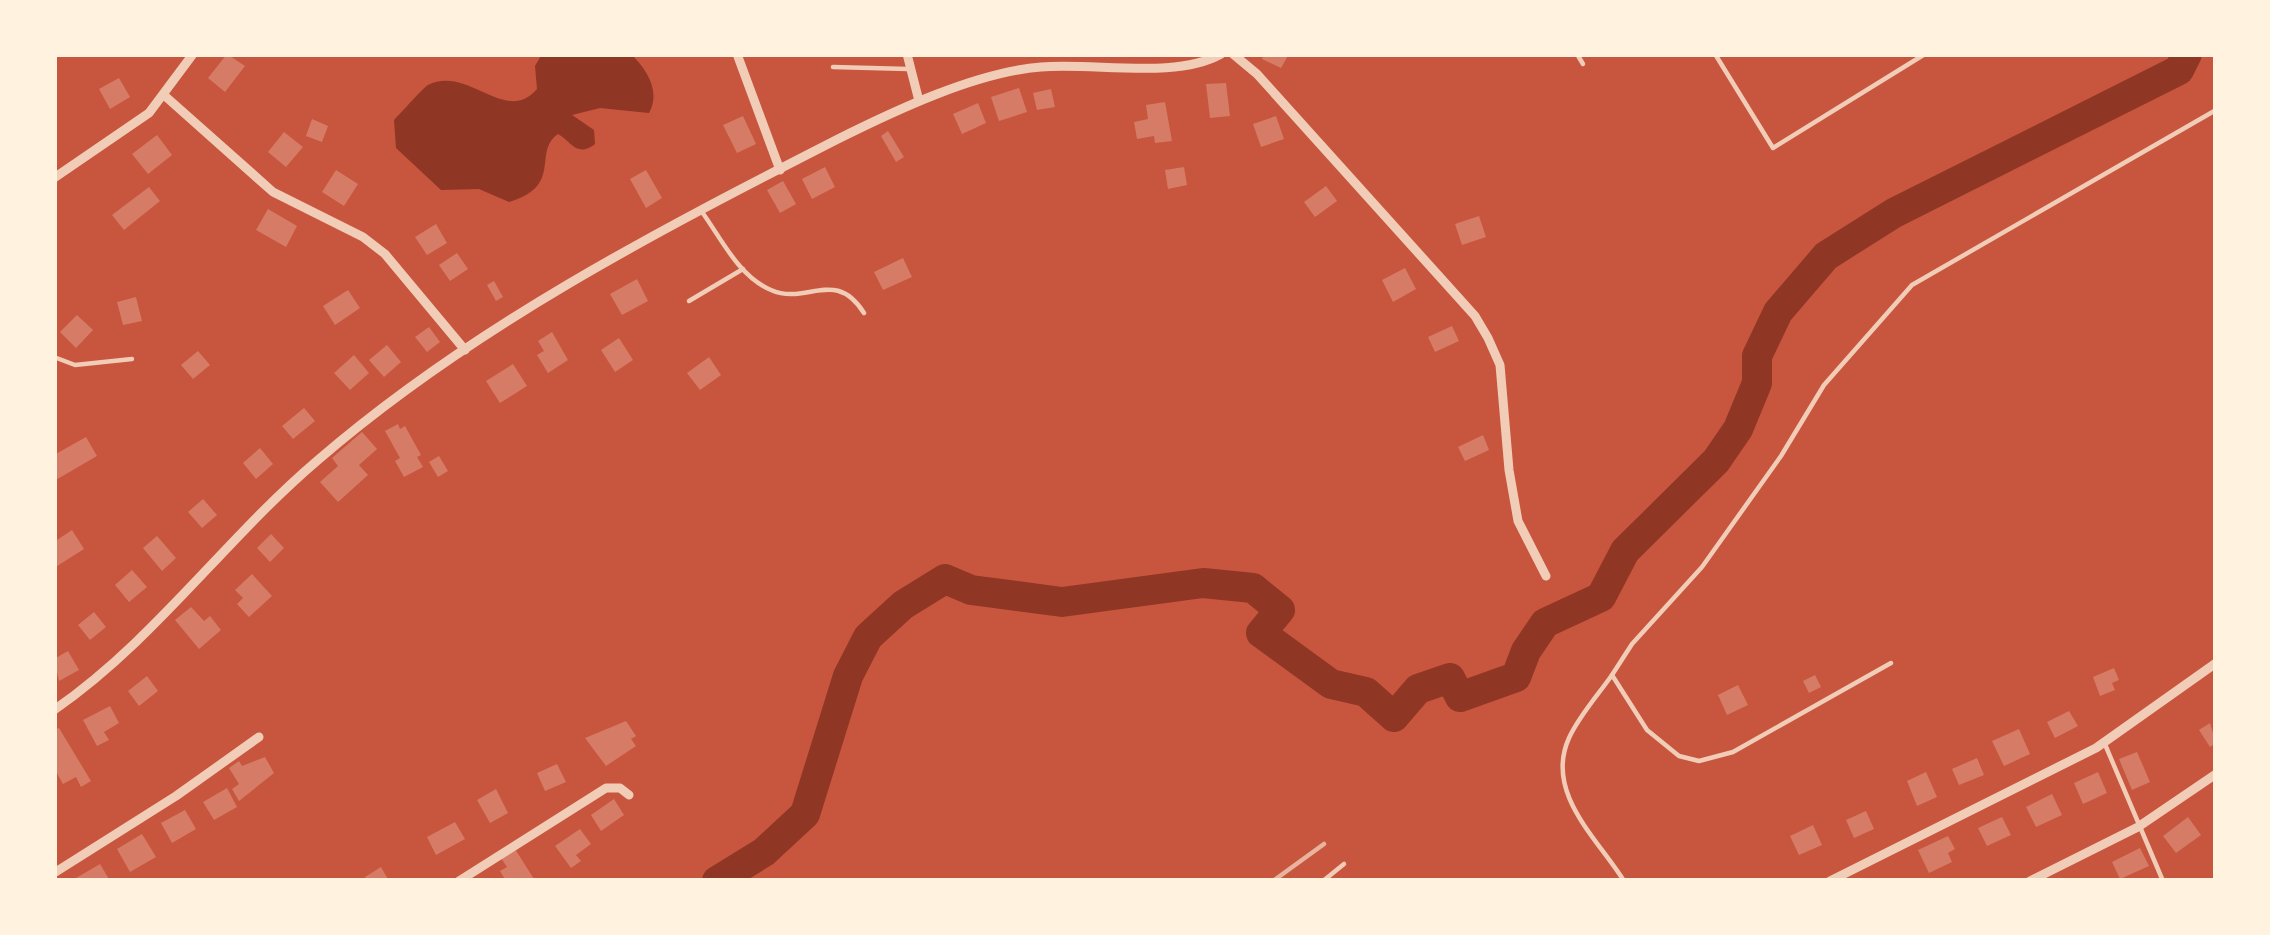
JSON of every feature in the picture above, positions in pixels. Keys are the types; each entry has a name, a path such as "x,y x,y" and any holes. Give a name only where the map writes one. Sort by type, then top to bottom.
{"street":[{"path":"54,178 149,113 193,54"},
{"path":"737,54 780,170"},
{"path":"907,54 919,100"},
{"path":"54,710 125,655 315,462 465,350 586,273 919,100 1027,68 1180,66 1221,54"},
{"path":"1233,54 1475,316 1500,365 1518,521 1546,576"},
{"path":"165,96 274,192 363,237 385,254 465,350"},
{"path":"1830,881 2104,742 2216,663"},
{"path":"54,873 176,796 259,736"},
{"path":"2030,881 2138,826 2216,774"},
{"path":"459,881 606,788 620,788 628,795"}],"lane":[{"path":"1577,54 1583,64"},
{"path":"1715,54 1773,148 1924,54"},
{"path":"833,67 908,69"},
{"path":"1624,881 1577,815 1564,786 1564,754 1570,736 1632,644 1702,567 1824,386 1912,285 2216,110"},
{"path":"700,210 742,268 770,290 786,295 828,288 844,291 864,313"},
{"path":"689,302 742,268"},
{"path":"54,357 75,365 132,359"},
{"path":"1612,675 1648,730 1679,756 1699,761 1733,752 1892,663"},
{"path":"2104,742 2163,881"},
{"path":"1323,881 1344,864"}],"shaded area":[{"path":"542,54 631,54 650,81 654,97 649,113 600,108 572,115 594,130 595,144 579,149 558,134 547,150 536,187 509,202 479,189 441,190 396,148 394,120 428,85 458,82 499,99 525,99 537,89 535,66"}],"building":[{"path":"227,54 245,66 225,92 208,78"},
{"path":"1264,54 1289,54 1281,68 1262,59"},
{"path":"119,78 130,97 110,109 99,89"},
{"path":"1226,83 1230,116 1210,118 1206,84"},
{"path":"1019,88 1027,112 999,121 991,97"},
{"path":"1051,89 1055,107 1037,110 1033,93"},
{"path":"1165,102 1172,141 1155,143 1154,136 1137,139 1134,122 1148,119 1146,105"},
{"path":"978,103 986,123 962,134 953,114"},
{"path":"743,116 756,144 737,153 723,125"},
{"path":"1276,116 1284,139 1261,147 1253,124"},
{"path":"312,119 328,126 322,142 306,136"},
{"path":"888,131 904,157 896,162 881,136"},
{"path":"284,132 303,147 286,167 268,152"},
{"path":"157,135 172,155 148,174 132,154"},
{"path":"825,167 835,187 812,199 802,179"},
{"path":"1184,167 1187,185 1168,189 1165,170"},
{"path":"336,170 358,184 344,206 322,192"},
{"path":"646,170 662,198 646,208 630,179"},
{"path":"783,181 796,204 780,213 767,190"},
{"path":"1326,186 1337,201 1315,217 1304,202"},
{"path":"149,187 160,201 124,230 112,215"},
{"path":"268,209 297,226 286,247 256,230"},
{"path":"1479,216 1486,237 1462,245 1455,224"},
{"path":"436,224 447,243 427,255 415,237"},
{"path":"457,253 468,269 450,281 439,265"},
{"path":"903,258 912,277 883,290 874,272"},
{"path":"1405,268 1416,289 1393,302 1382,280"},
{"path":"637,279 648,301 622,315 610,294"},
{"path":"494,281 503,297 496,301 487,285"},
{"path":"348,290 360,308 335,325 323,306"},
{"path":"136,297 142,321 123,325 117,302"},
{"path":"77,315 93,330 76,348 60,332"},
{"path":"1452,326 1459,341 1435,352 1428,337"},
{"path":"429,327 440,342 427,352 415,337"},
{"path":"552,332 568,360 548,373 537,355 544,351 538,341"},
{"path":"619,338 633,360 615,372 601,350"},
{"path":"387,345 401,362 384,377 369,360"},
{"path":"198,351 210,365 193,379 181,365"},
{"path":"354,355 369,373 350,390 334,373"},
{"path":"709,357 721,375 700,390 687,373"},
{"path":"513,364 527,386 500,403 486,381"},
{"path":"304,408 315,421 293,439 282,426"},
{"path":"398,424 400,429 405,426 423,467 404,477 385,431"},
{"path":"362,432 377,449 359,465 368,475 338,502 320,482 338,466 332,458"},
{"path":"1483,435 1489,450 1465,461 1458,447"},
{"path":"86,437 97,456 54,481 54,455"},
{"path":"260,448 273,464 256,479 243,463"},
{"path":"439,456 448,471 438,477 429,462"},
{"path":"203,499 217,515 202,528 188,512"},
{"path":"72,530 84,549 54,568 54,542"},
{"path":"271,534 284,548 270,562 257,548"},
{"path":"157,536 176,558 162,571 143,548"},
{"path":"132,570 147,587 129,602 115,585"},
{"path":"252,574 272,596 249,617 237,604 243,598 235,590"},
{"path":"191,607 204,621 210,616 221,630 199,649 175,620"},
{"path":"94,612 106,627 90,640 78,625"},
{"path":"68,651 79,670 59,681 54,659"},
{"path":"2114,668 2119,680 2112,683 2115,690 2100,696 2093,677"},
{"path":"1815,675 1821,687 1809,693 1803,681"},
{"path":"147,676 158,691 139,706 128,691"},
{"path":"1738,685 1748,705 1727,715 1718,695"},
{"path":"110,706 119,723 104,732 109,740 97,746 83,720"},
{"path":"2069,711 2078,726 2055,738 2047,722"},
{"path":"626,721 636,736 631,739 636,746 606,766 585,738"},
{"path":"2210,723 2216,743 2210,747 2199,730"},
{"path":"59,728 91,781 81,787 76,777 63,784 54,768 54,730"},
{"path":"2019,729 2030,754 2004,766 1992,741"},
{"path":"2137,752 2150,782 2132,790 2119,759"},
{"path":"265,757 274,773 239,801 232,789 239,784 229,768 239,761 242,766"},
{"path":"1977,758 1984,775 1959,785 1952,769"},
{"path":"557,764 566,782 545,791 537,773"},
{"path":"1926,772 1937,797 1917,806 1907,781"},
{"path":"2098,772 2107,793 2083,804 2074,783"},
{"path":"227,788 237,807 214,820 203,802"},
{"path":"496,789 508,813 490,823 477,800"},
{"path":"2052,794 2062,815 2036,827 2026,807"},
{"path":"614,799 624,815 601,831 591,815"},
{"path":"185,810 196,829 172,843 161,823"},
{"path":"1866,811 1874,829 1854,838 1846,820"},
{"path":"2002,817 2011,835 1987,846 1978,828"},
{"path":"2188,817 2201,835 2176,853 2163,836"},
{"path":"455,822 465,839 436,855 427,837"},
{"path":"1813,825 1822,845 1799,855 1790,836"},
{"path":"580,829 591,844 576,855 581,861 571,868 555,846"},
{"path":"142,834 156,857 130,872 117,849"},
{"path":"1948,836 1955,849 1948,853 1952,862 1929,873 1918,850"},
{"path":"2140,848 2149,866 2120,879 2112,862"},
{"path":"515,849 534,879 506,881 500,871 507,867 501,858"},
{"path":"100,864 110,881 71,881"},
{"path":"381,867 389,881 367,881 365,877"}],"waterway":[{"path":"717,881 764,852 805,814 848,676 868,637 903,605 945,579 971,590 1062,602 1203,583 1253,588 1280,610 1261,633 1331,684 1366,692 1394,717 1418,689 1450,678 1460,697 1516,677 1545,623 1601,597 1625,551 1716,461 1738,429 1757,383 1757,356 1778,312 1826,256 1894,213 2179,70 2187,54"}],"railway":[{"path":"1273,881 1324,844"}]}
